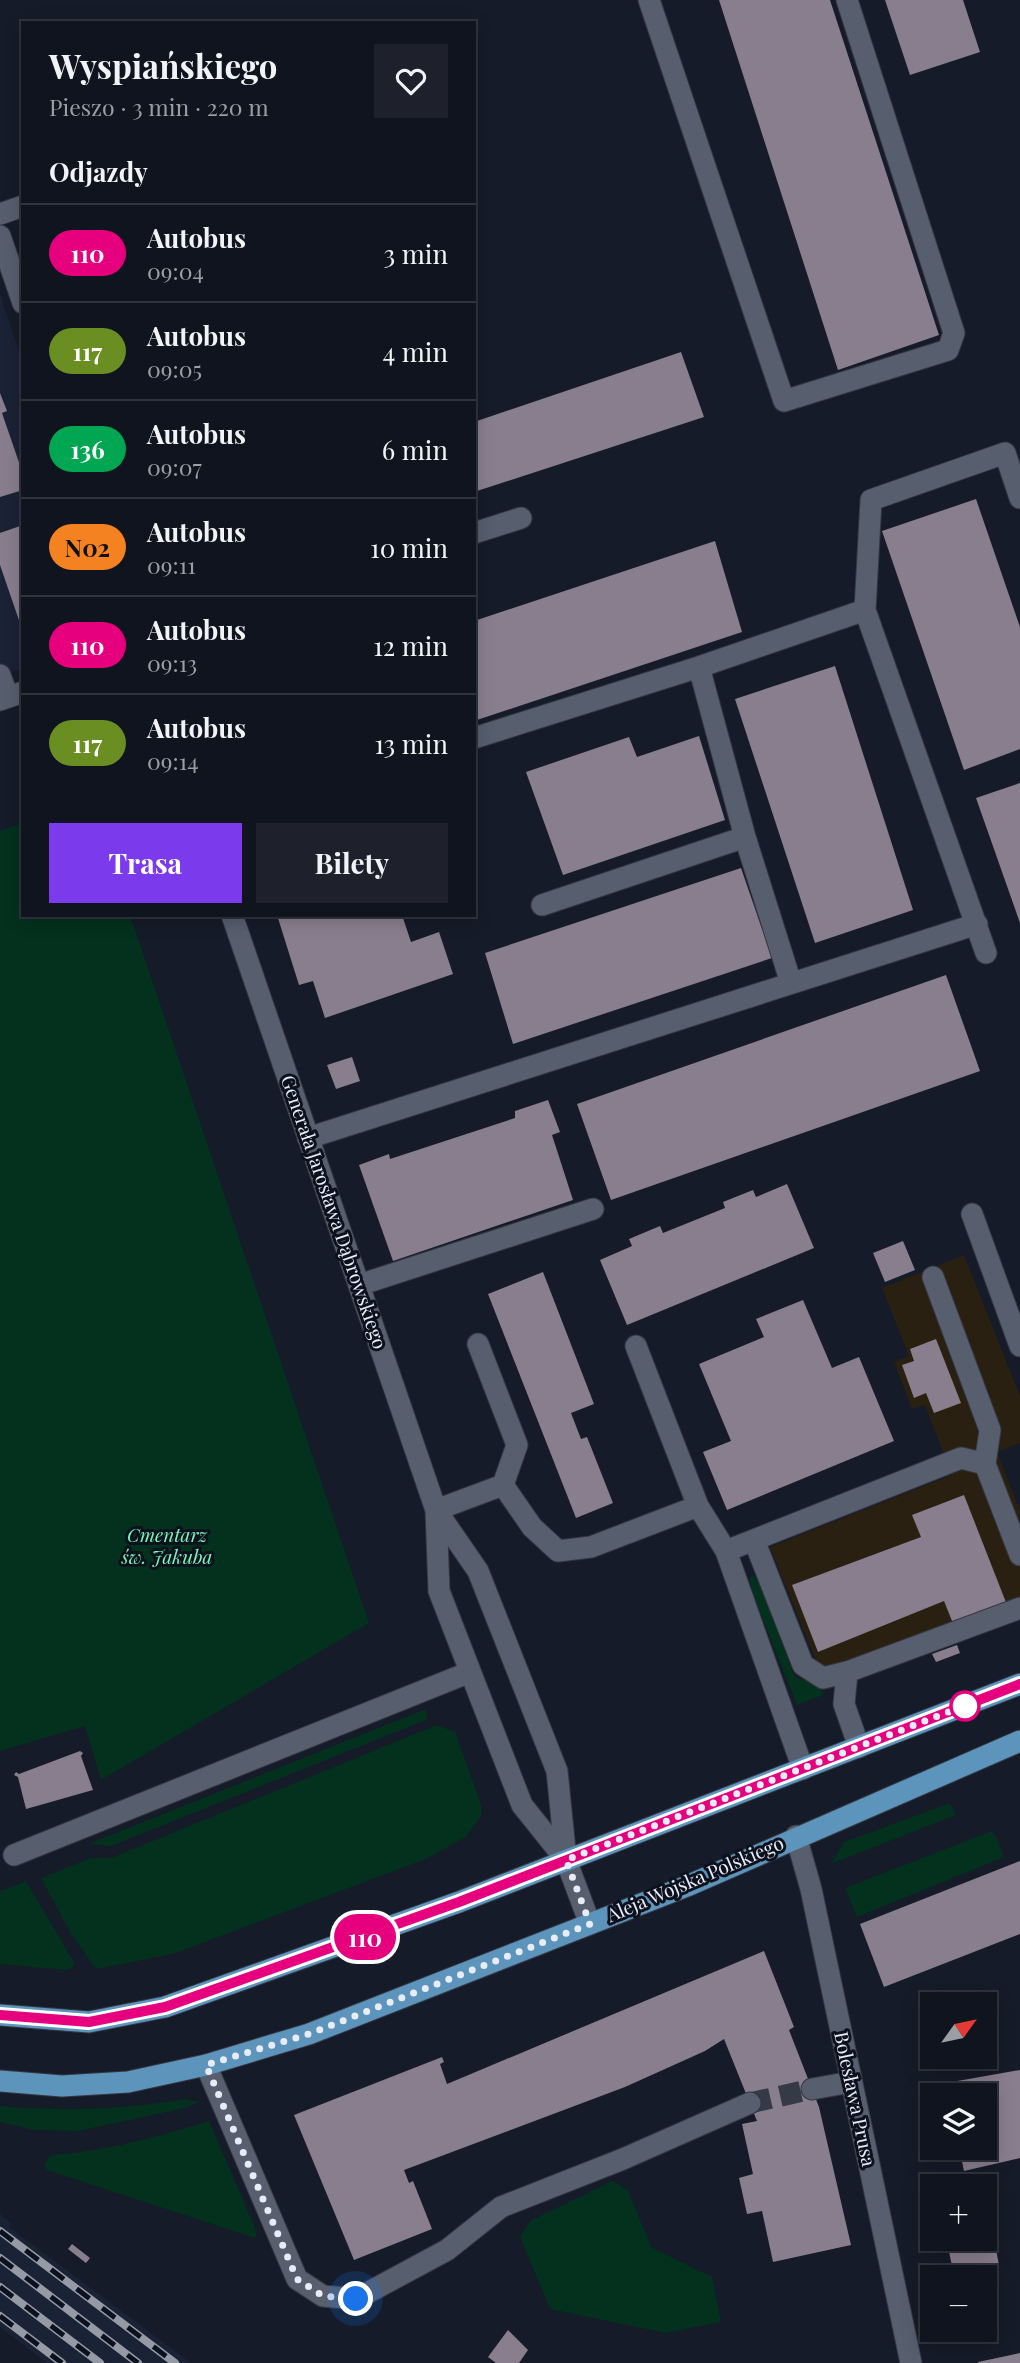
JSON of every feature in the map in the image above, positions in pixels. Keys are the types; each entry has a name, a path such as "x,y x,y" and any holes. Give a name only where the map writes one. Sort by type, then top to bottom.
{"main road":[{"path":"0,2015 89,2022 165,2007 459,1902 1020,1684"},
{"name":"Aleja Wojska Polskiego","path":"0,2081 62,2086 128,2082 206,2065 309,2034 687,1886 796,1836 1020,1741"}],"street":[{"path":"649,0 784,401 948,350 954,333 847,0"},
{"path":"0,214 21,207"},
{"path":"0,236 21,297"},
{"path":"986,953 865,610 871,500 1005,453 1020,498"},
{"path":"476,532 521,518"},
{"path":"476,737 699,667 865,610"},
{"path":"699,667 746,837 792,984"},
{"path":"0,675 10,696"},
{"path":"542,905 746,837"},
{"name":"Generała Jarosława Dąbrowskiego","path":"233,917 436,1510 478,1571 556,1770 566,1860 590,1924"},
{"path":"308,1139 977,924"},
{"path":"359,1285 593,1209"},
{"path":"972,1214 1020,1346"},
{"path":"933,1277 990,1430 985,1464 1020,1555"},
{"path":"478,1344 516,1445 503,1485"},
{"path":"636,1346 698,1506 726,1550 803,1769"},
{"path":"726,1550 961,1458 985,1464"},
{"path":"436,1510 503,1485"},
{"path":"503,1485 532,1527 558,1551 591,1547 698,1506"},
{"name":"Generała Jarosława Dąbrowskiego","path":"436,1510 439,1591 522,1805 566,1860"},
{"path":"754,1540 803,1665 823,1678 847,1672 1020,1608"},
{"path":"14,1855 470,1672"},
{"path":"847,1672 844,1704 859,1747"},
{"name":"Bolesława Prusa","path":"796,1836 811,1889 911,2363"},
{"path":"206,2065 297,2279 323,2296 356,2299 447,2250 501,2207 623,2159 750,2103"},
{"path":"811,2089 851,2082"}],"shaded area":[{"path":"0,294 21,358 21,669 0,676"},
{"path":"964,1255 1020,1396 1020,1443 997,1452 1020,1511 1020,1614 828,1690 770,1547 952,1475 925,1405 912,1409 894,1362 909,1356 882,1288"},
{"path":"0,2214 11,2223 9,2227 191,2363 47,2363 0,2327"}],"green space":[{"name":"Cmentarz św. Jakuba","path":"21,824 21,917 131,917 369,1623 101,1780 85,1726 0,1751 0,831"},
{"path":"752,1576 757,1577 794,1676 821,1687 823,1695 797,1705 754,1597 749,1579"},
{"path":"426,1709 428,1719 111,1846 88,1844"},
{"path":"437,1725 455,1732 481,1804 481,1816 466,1837 426,1859 173,1954 96,1969 71,1934 41,1878 91,1858 111,1858"},
{"path":"950,1803 956,1815 831,1864 844,1842"},
{"path":"989,1832 994,1833 1004,1857 857,1917 845,1888"},
{"path":"26,1881 75,1964 68,1970 0,1964 0,1891"},
{"path":"186,2099 199,2102 185,2108 78,2131 34,2130 0,2122 0,2106 93,2108"},
{"path":"209,2121 257,2232 255,2238 47,2170 44,2165 51,2155 112,2147"},
{"path":"612,2181 628,2190 651,2247 712,2277 721,2322 666,2333 550,2309 520,2237 530,2221"}],"building":[{"path":"719,0 830,0 939,335 838,370"},
{"path":"885,0 963,0 980,52 910,75"},
{"path":"681,352 704,417 476,491 476,421"},
{"path":"0,393 7,411 2,413 21,468 21,491 0,497"},
{"path":"976,499 1020,627 1020,749 964,770 882,531"},
{"path":"21,526 21,626 0,565 0,533"},
{"path":"715,541 742,632 476,720 476,620"},
{"path":"835,666 913,910 815,943 735,699"},
{"path":"699,736 725,820 563,875 526,772 629,737 637,757"},
{"path":"1020,783 1020,923 976,798"},
{"path":"741,868 772,958 513,1044 485,953"},
{"path":"278,917 403,917 411,942 439,932 453,974 325,1018 313,981 299,985"},
{"path":"946,975 980,1071 611,1200 577,1104"},
{"path":"352,1057 360,1081 336,1089 327,1065"},
{"path":"548,1100 560,1132 552,1135 573,1200 393,1261 359,1165 389,1154 390,1159 515,1118 515,1111"},
{"path":"787,1184 814,1248 627,1325 600,1260 632,1246 629,1239 660,1226 663,1233 725,1208 723,1202 753,1190 756,1197"},
{"path":"903,1241 915,1270 885,1282 873,1253"},
{"path":"543,1272 594,1404 571,1413 581,1439 587,1437 613,1503 576,1518 488,1294"},
{"path":"803,1300 832,1368 859,1357 894,1441 727,1510 703,1452 731,1441 699,1364 764,1337 756,1319"},
{"path":"936,1339 961,1403 934,1413 926,1393 914,1398 902,1365 914,1361 910,1349"},
{"path":"964,1495 1007,1605 954,1626 944,1601 818,1652 792,1585 921,1537 912,1515"},
{"path":"957,1645 960,1653 936,1662 932,1654"},
{"path":"80,1751 83,1753 81,1756 93,1790 26,1809 18,1777 14,1775 16,1772 19,1774"},
{"path":"1020,1861 1020,1934 884,1987 860,1924"},
{"path":"764,1951 794,2027 789,2030 819,2107 851,2245 773,2262 762,2211 747,2214 739,2178 753,2174 742,2124 757,2121 724,2039 705,2051 625,2087 404,2170 409,2183 413,2181 432,2229 354,2260 294,2115 442,2057 444,2062 440,2064 447,2084"},
{"path":"1020,2070 1020,2158 964,2171 962,2160 997,2160 997,2083 946,2083"},
{"path":"72,2244 90,2258 86,2263 68,2249"},
{"path":"949,2251 996,2251 999,2265 997,2265 952,2265"},
{"path":"508,2330 528,2350 519,2363 496,2363 488,2357"},
{"path":"1020,2353 1020,2363 978,2363 978,2362"}],"tunnel":[{"path":"750,2103 812,2089"}],"railway":[{"path":"0,2231 175,2363"},
{"path":"0,2258 138,2363"},
{"path":"0,2287 100,2363"},
{"path":"0,2316 62,2363"}],"bus line":[{"name":"110","path":"0,2015 89,2022 165,2007 239,1983 459,1902 1020,1684"}],"route":[{"path":"356,2299 323,2296 297,2279 206,2065 309,2034 590,1924 566,1860 974,1702 965,1706"}]}
